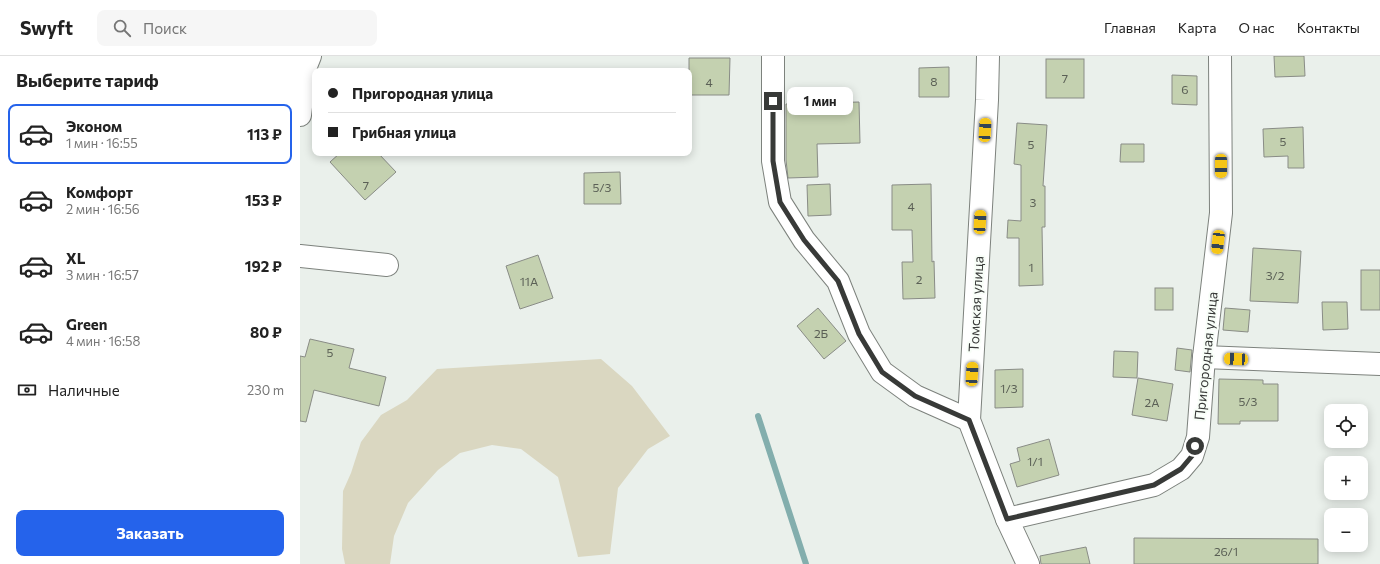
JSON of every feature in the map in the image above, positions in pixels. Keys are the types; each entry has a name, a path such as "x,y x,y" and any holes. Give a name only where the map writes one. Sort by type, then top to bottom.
{"street":[{"path":"773,56 773,161 780,202 804,240 838,281 859,334 882,372 915,396 969,420"},
{"name":"Томская улица","path":"988,56 987,107 969,420 1007,519 1028,564"},
{"name":"Пригородная улица","path":"1007,519 1154,485 1181,469 1192,456 1198,437 1204,357 1221,213 1220,56"},
{"path":"305,104 308,61"},
{"path":"300,256 388,265"},
{"path":"1204,357 1380,364"}],"shaded area":[{"path":"601,359 632,386 670,436 648,449 618,488 610,554 578,557 558,477 521,449 492,445 460,453 438,470 408,503 394,536 390,564 345,564 342,549 343,491 351,473 361,442 381,415 407,400 437,369"}],"building":[{"path":"1274,56 1304,56 1305,76 1275,77"},
{"path":"689,58 730,58 729,95 692,95 692,68 689,68"},
{"path":"1046,59 1084,59 1084,98 1046,98"},
{"path":"949,67 949,97 919,97 919,68"},
{"path":"1172,75 1197,76 1197,105 1172,104"},
{"path":"859,102 860,143 817,144 818,177 788,178 786,160 786,104"},
{"path":"1017,123 1047,125 1043,186 1045,186 1045,227 1042,227 1043,285 1019,286 1019,238 1007,238 1008,220 1021,221 1021,165 1014,164"},
{"path":"1303,127 1304,168 1288,168 1288,156 1264,157 1263,129"},
{"path":"1121,144 1144,144 1144,162 1120,162"},
{"path":"337,156 381,156 396,172 365,200 330,162"},
{"path":"620,172 621,204 584,204 584,173"},
{"path":"830,184 831,215 808,216 807,185"},
{"path":"931,184 932,262 934,261 935,298 903,299 902,262 913,262 912,230 892,230 892,185"},
{"path":"1253,248 1301,251 1298,303 1250,301"},
{"path":"538,255 553,298 520,309 506,266"},
{"path":"1361,270 1380,270 1380,310 1361,310"},
{"path":"1155,288 1173,288 1173,310 1155,310"},
{"path":"1322,302 1347,302 1348,329 1323,330"},
{"path":"818,308 846,341 824,359 797,326"},
{"path":"1225,308 1250,310 1248,332 1223,330"},
{"path":"310,339 354,349 349,368 386,377 379,406 314,390 306,422 300,421 300,356 305,357"},
{"path":"1177,348 1192,350 1190,372 1175,370"},
{"path":"1114,351 1138,352 1137,378 1113,377"},
{"path":"1023,369 1023,407 995,408 995,370"},
{"path":"1138,378 1173,384 1167,421 1132,415"},
{"path":"1219,379 1263,380 1263,384 1278,384 1278,421 1240,421 1240,424 1218,424"},
{"path":"1049,439 1059,475 1017,487 1010,464 1020,461 1017,448"},
{"path":"1134,538 1318,539 1318,564 1134,564"},
{"path":"1086,547 1090,564 1041,564 1040,556"}],"waterway":[{"path":"758,416 806,564"}],"route":[{"path":"773,101 773,161 780,202 804,240 838,281 859,334 882,372 915,396 969,420 1007,519 1154,485 1181,469 1192,456 1195,446"}]}
